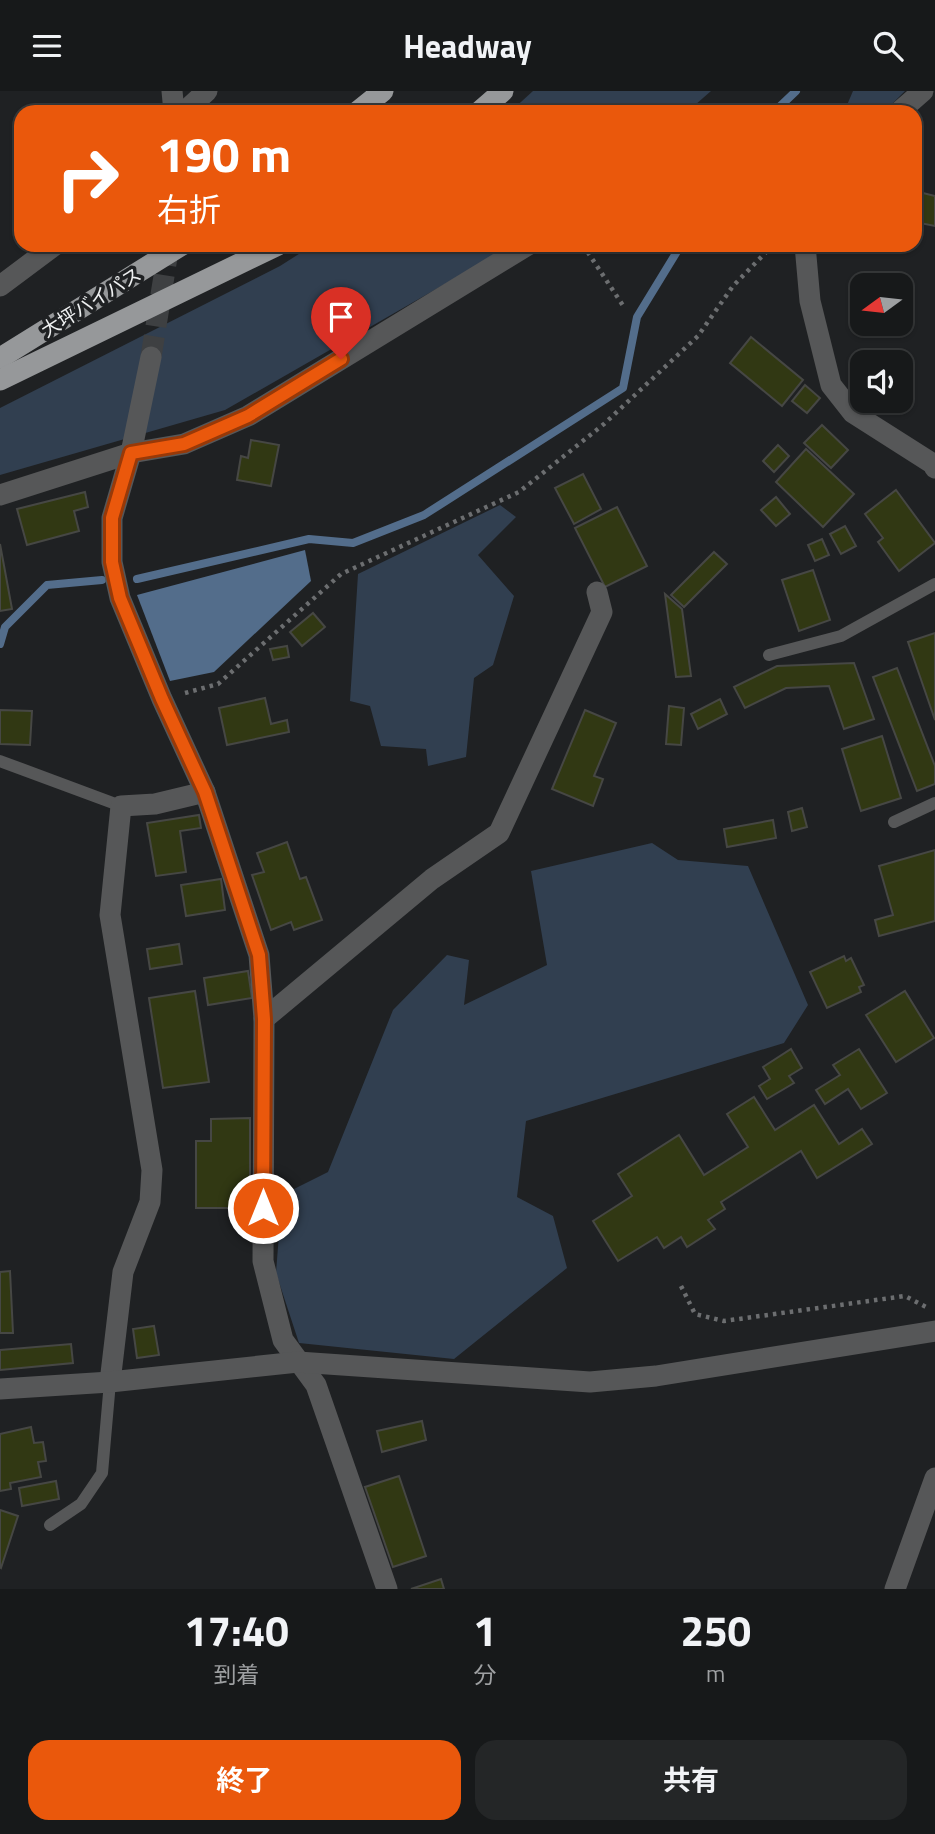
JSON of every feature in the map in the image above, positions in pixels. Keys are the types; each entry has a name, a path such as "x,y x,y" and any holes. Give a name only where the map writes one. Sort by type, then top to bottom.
{"highway":[{"path":"362,105 373,91"},
{"path":"365,105 383,91"},
{"path":"487,105 502,91"},
{"name":"大坪バイパス","path":"0,358 171,252"},
{"path":"0,380 264,252"}],"street":[{"path":"192,105 207,91"},
{"path":"907,105 923,91"},
{"path":"0,286 46,252"},
{"path":"0,495 131,453 184,444 248,416 516,252"},
{"path":"806,252 810,301 831,385 853,413 933,464 935,468"},
{"path":"151,357 131,453 112,518 112,562 120,598 205,792 259,955 264,1019 263,1261 283,1340 316,1385 387,1589"},
{"path":"264,1019 432,879 499,833 602,612 597,592"},
{"path":"110,1382 123,1272 150,1202 152,1170 110,915 121,806 155,804 205,792"},
{"path":"0,1389 110,1382 298,1361 590,1382 656,1376 935,1331"},
{"path":"895,1589 935,1478"}],"lane":[{"path":"769,655 841,636 935,584"},
{"path":"0,761 121,806"},
{"path":"894,822 935,803"},
{"path":"50,1525 80,1504 102,1473 110,1382"}],"path":[{"path":"588,252 624,307"},
{"path":"162,699 218,684 341,574 519,492 604,424 698,336 733,286 767,252"},
{"path":"681,1286 695,1314 724,1321 905,1296 926,1307 912,1335"}],"shaded area":[{"path":"533,91 711,91 695,105 518,105"},
{"path":"853,91 905,91 891,105 847,105"},
{"path":"302,252 501,252 225,410 0,475 0,408 280,266"},
{"path":"500,505 516,517 478,555 514,596 493,665 474,678 466,757 428,766 426,749 381,746 370,706 350,701 358,574"},
{"path":"305,550 311,581 214,672 170,681 137,595"},
{"path":"652,843 678,860 748,866 808,1005 784,1043 526,1121 517,1197 553,1216 567,1268 454,1359 299,1343 276,1273 282,1195 328,1172 393,1010 447,955 469,960 464,1005 547,965 531,871"}],"building":[{"path":"922,193 935,196 935,226 922,223"},
{"path":"751,337 803,380 782,406 730,363"},
{"path":"805,385 820,398 807,413 792,401"},
{"path":"822,425 848,450 831,468 804,443"},
{"path":"251,440 279,445 271,486 237,480 241,456 248,458"},
{"path":"778,445 789,456 774,472 763,461"},
{"path":"806,449 854,494 823,527 776,482"},
{"path":"583,474 601,509 574,524 555,488"},
{"path":"896,490 935,543 899,571 878,542 883,538 865,514"},
{"path":"85,492 88,507 74,511 79,531 27,545 17,509"},
{"path":"776,497 790,514 776,526 761,510"},
{"path":"617,507 647,566 605,587 575,528"},
{"path":"845,526 856,546 841,554 830,534"},
{"path":"822,539 829,555 815,561 808,545"},
{"path":"0,544 12,609 0,611"},
{"path":"714,552 727,564 684,607 671,595"},
{"path":"813,570 830,620 799,631 782,580"},
{"path":"665,594 682,609 691,676 676,677"},
{"path":"313,613 325,627 302,646 290,632"},
{"path":"935,633 935,720 908,642"},
{"path":"287,646 289,657 273,660 270,649"},
{"path":"854,663 874,719 844,729 829,686 786,688 745,708 734,687 777,666"},
{"path":"897,668 935,766 935,784 917,791 873,677"},
{"path":"265,698 271,724 287,720 289,732 227,745 219,708"},
{"path":"720,699 727,714 698,729 691,714"},
{"path":"669,706 684,708 681,745 666,744"},
{"path":"0,710 32,711 30,745 0,744"},
{"path":"585,710 616,723 594,776 603,779 593,806 552,789"},
{"path":"882,736 901,798 861,811 842,749"},
{"path":"802,808 807,827 792,831 788,812"},
{"path":"199,815 201,828 180,831 186,872 156,876 147,823"},
{"path":"773,820 776,838 727,847 724,829"},
{"path":"287,842 300,879 306,877 322,920 294,930 291,922 271,930 252,875 264,872 257,853"},
{"path":"935,850 935,921 879,936 875,920 893,915 879,866"},
{"path":"221,879 225,910 186,916 181,885"},
{"path":"179,944 182,964 150,969 147,949"},
{"path":"844,956 846,961 851,958 864,985 859,987 861,992 827,1008 810,972"},
{"path":"248,971 252,998 208,1005 204,978"},
{"path":"195,991 209,1082 163,1088 149,998"},
{"path":"905,991 934,1038 896,1062 866,1015"},
{"path":"791,1049 802,1068 789,1076 794,1083 767,1099 759,1086 770,1079 763,1067"},
{"path":"859,1049 887,1093 861,1109 848,1089 825,1104 816,1090 840,1075 833,1065"},
{"path":"754,1097 775,1130 814,1105 839,1144 862,1129 872,1144 817,1178 801,1151 721,1202 725,1209 708,1220 715,1229 687,1247 681,1237 664,1248 657,1237 618,1261 593,1221 632,1196 618,1174 679,1135 704,1175 748,1147 727,1114"},
{"path":"250,1118 250,1208 196,1208 196,1141 211,1141 211,1119"},
{"path":"10,1271 13,1333 0,1333 0,1272"},
{"path":"154,1326 159,1355 137,1358 133,1329"},
{"path":"71,1344 73,1363 0,1370 0,1350"},
{"path":"422,1421 426,1440 382,1452 377,1431"},
{"path":"31,1427 34,1443 43,1442 46,1461 38,1462 41,1477 10,1483 11,1489 0,1491 0,1434"},
{"path":"399,1476 426,1556 393,1567 365,1487"},
{"path":"56,1481 59,1499 22,1506 19,1488"},
{"path":"0,1510 18,1516 1,1568 0,1567"},
{"path":"441,1579 444,1589 411,1589"}],"waterway":[{"path":"781,105 796,91"},
{"path":"137,579 309,539 353,543 424,515 623,388 637,317 677,252"},
{"path":"0,644 5,627 47,585 102,580"}],"tunnel":[{"path":"151,357 168,252"}],"route":[{"path":"263,1208 264,1019 259,955 205,792 120,598 112,562 112,518 131,453 184,444 248,416 341,359"}]}
